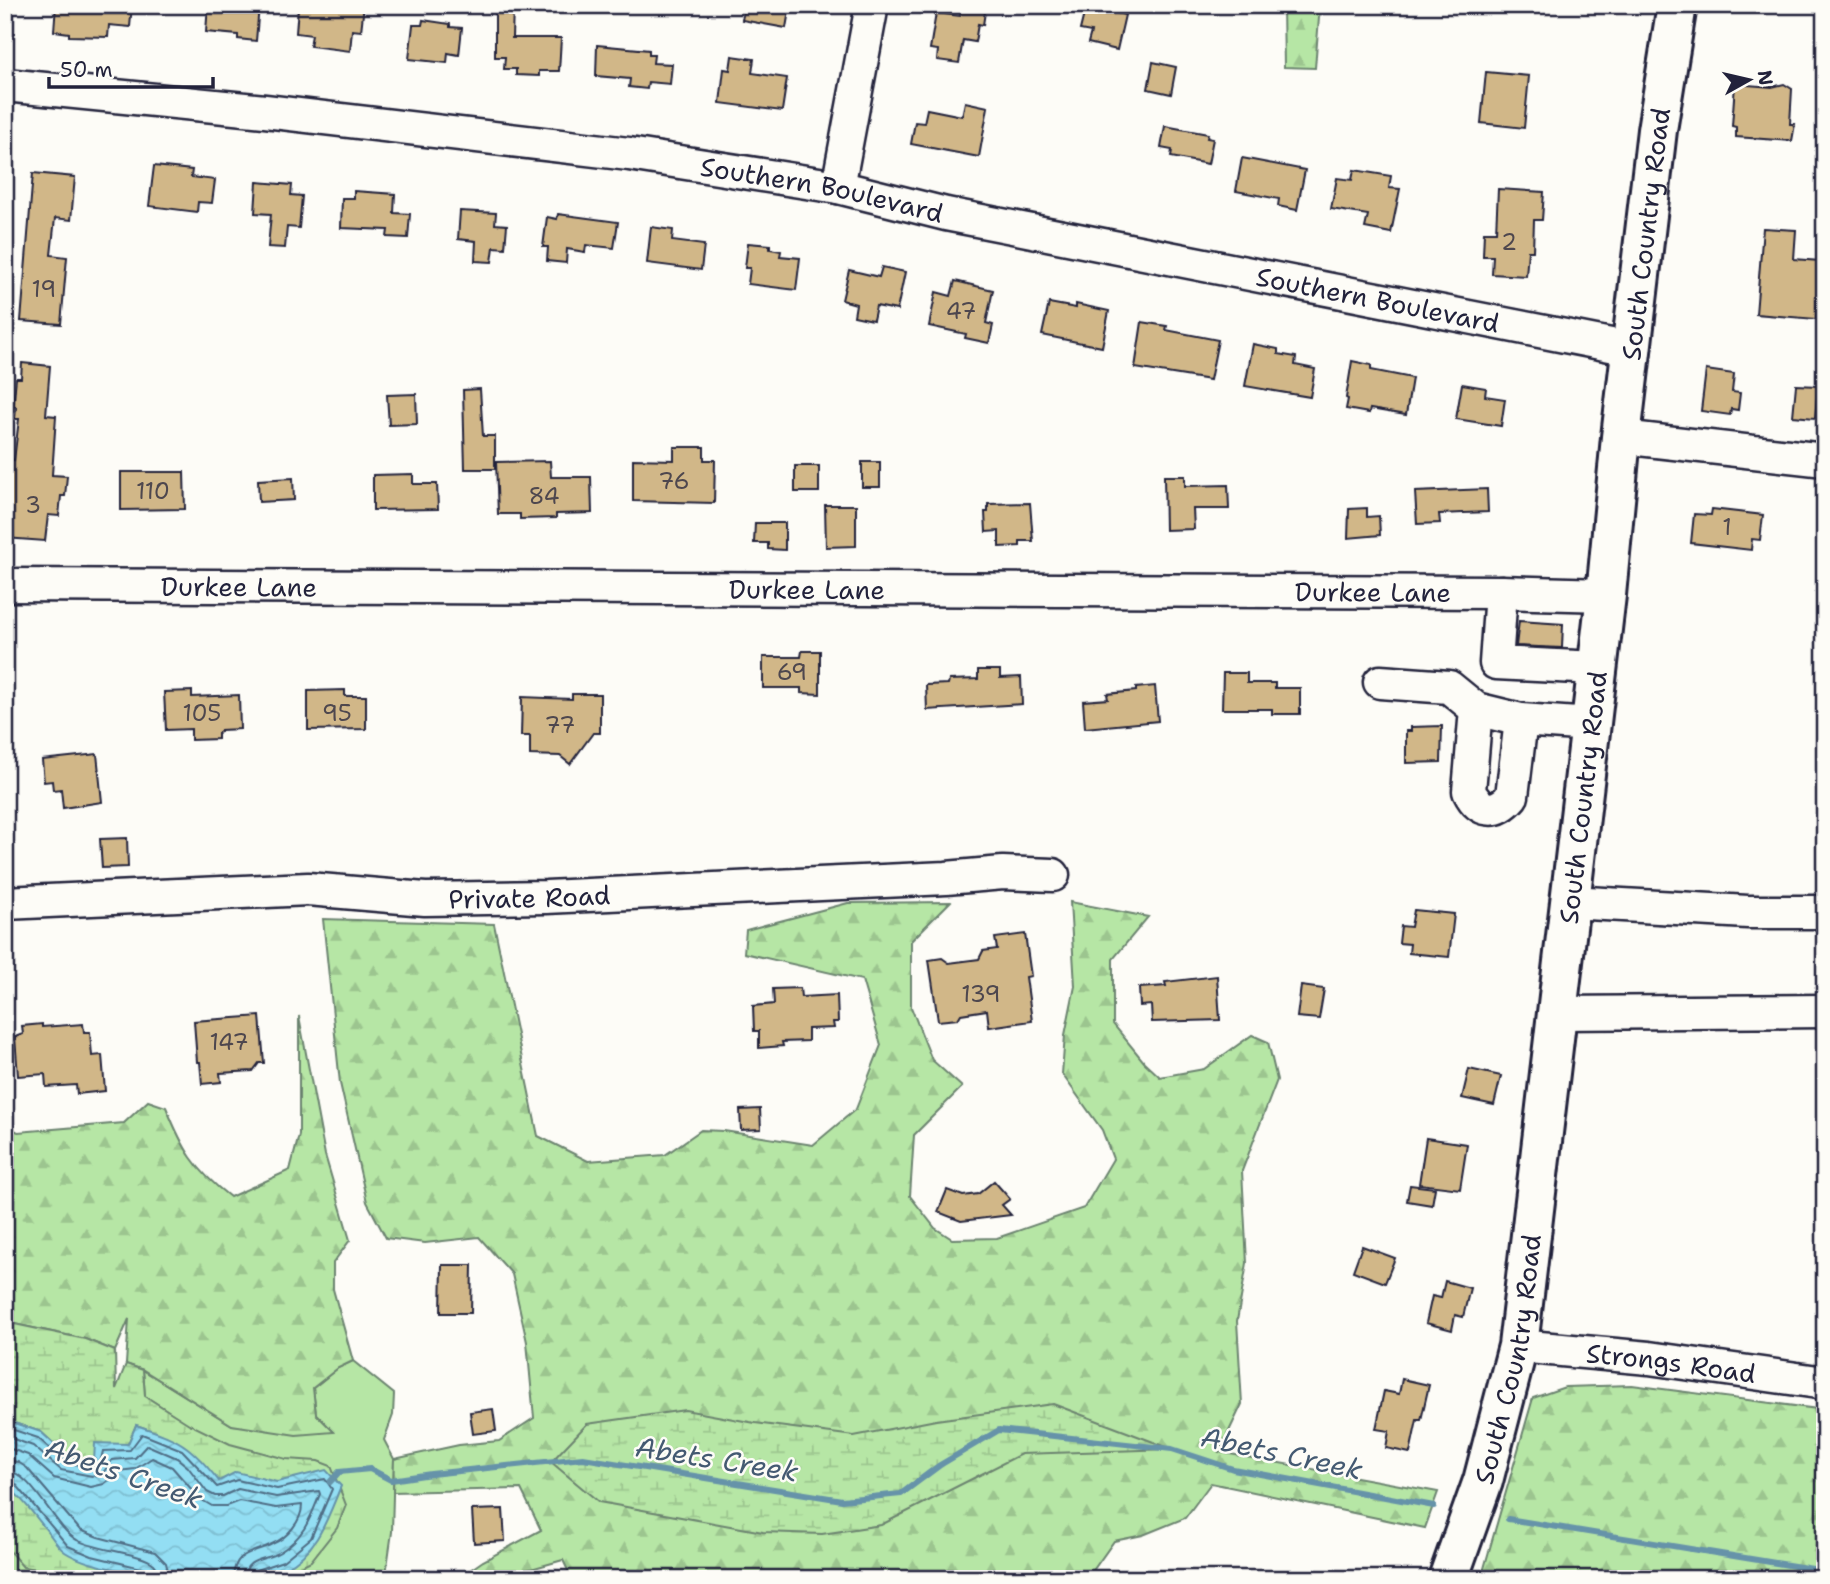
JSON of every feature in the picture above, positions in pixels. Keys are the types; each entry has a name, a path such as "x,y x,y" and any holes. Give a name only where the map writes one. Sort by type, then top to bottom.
{"main road":[{"name":"South Country Road","path":"1448,1579 1483,1481 1518,1346 1598,668 1621,437 1657,130 1678,5"}],"street":[{"path":"838,187 872,5"},
{"name":"Southern Boulevard","path":"5,86 265,111 629,155 838,187 946,214 1632,349"},
{"path":"1621,437 1825,460"},
{"name":"Durkee Lane","path":"5,585 1501,592 1606,595"},
{"path":"1501,592 1496,663 1598,668"},
{"path":"1380,682 1449,687 1476,709 1521,720 1591,725"},
{"path":"1476,709 1469,790 1474,801 1481,807 1494,809 1505,804 1512,796 1521,720"},
{"name":"Private Road","path":"5,903 308,888 425,899 546,897 1003,873 1053,875"},
{"path":"1569,902 1748,912 1825,912"},
{"path":"1557,1013 1825,1011"},
{"name":"Strongs Road","path":"1518,1346 1649,1358 1825,1383"}],"green space":[{"path":"1283,5 1320,5 1315,68 1284,67"},
{"path":"950,902 911,941 911,1007 932,1060 962,1087 914,1135 910,1196 935,1228 952,1239 997,1238 1084,1208 1113,1159 1102,1130 1062,1074 1065,1035 1075,986 1070,902 1148,917 1113,959 1113,1024 1160,1077 1204,1069 1252,1035 1268,1042 1277,1080 1242,1171 1247,1263 1237,1321 1242,1404 1219,1452 1438,1492 1425,1528 1211,1483 1185,1518 1143,1535 1114,1541 1087,1579 572,1579 563,1560 513,1574 460,1577 483,1561 541,1530 521,1489 393,1492 394,1459 459,1445 499,1441 534,1418 527,1342 512,1274 479,1237 425,1243 386,1238 367,1202 340,1083 323,919 494,924 538,1136 588,1161 665,1155 701,1130 813,1145 856,1109 881,1045 862,980 744,953 746,930 848,903"},
{"path":"299,1016 325,1155 350,1240 333,1263 333,1289 353,1361 338,1368 313,1388 316,1414 334,1432 296,1435 232,1425 143,1370 126,1364 129,1319 115,1351 85,1339 5,1322 5,1125 18,1132 124,1123 148,1101 166,1107 178,1135 198,1167 230,1197 290,1170 299,1135"},
{"path":"5,1322 85,1339 115,1351 116,1389 126,1364 143,1370 145,1396 189,1424 230,1444 286,1459 318,1461 331,1466 346,1505 337,1528 311,1561 275,1579 116,1579 23,1567 5,1546 5,1469 86,1489 145,1428 136,1425 128,1444 94,1461 66,1455 41,1432 5,1420"},
{"path":"353,1361 394,1394 393,1415 384,1440 394,1459 392,1532 386,1574 376,1579 247,1579 277,1482 145,1396 143,1370 232,1425 333,1431 316,1414 313,1388 338,1368"},
{"path":"1632,1385 1825,1410 1825,1579 1481,1579 1533,1398 1565,1387"},
{"path":"1053,1404 1172,1449 1021,1454 881,1525 822,1534 763,1532 599,1502 551,1462 587,1424 685,1410 755,1423 854,1436 936,1420"},
{"path":"5,1485 156,1579 5,1579"}],"water":[{"path":"5,1420 41,1432 66,1455 94,1461 95,1443 128,1444 136,1425 183,1445 200,1459 219,1481 236,1472 277,1482 326,1470 341,1486 326,1522 313,1544 285,1568 264,1573 207,1577 142,1574 111,1569 65,1552 23,1501 5,1485"}],"building":[{"path":"56,5 132,5 130,27 109,25 108,37 69,36 69,33 54,31"},
{"path":"208,5 259,5 256,41 238,39 238,35 206,32"},
{"path":"364,5 361,31 352,30 350,51 310,46 312,35 296,33 298,7"},
{"path":"745,5 790,5 786,28 742,20"},
{"path":"961,5 986,5 983,25 978,24 975,42 963,40 959,63 937,60 938,50 930,49 936,13 960,16"},
{"path":"1086,6 1125,15 1117,50 1088,43 1091,32 1080,30"},
{"path":"495,7 513,7 512,38 561,38 559,71 539,71 539,76 516,75 516,69 504,69 505,57 495,57"},
{"path":"423,20 462,28 459,55 448,53 447,63 409,59 413,25 422,25"},
{"path":"597,45 649,50 649,55 654,55 653,63 672,64 670,84 648,82 647,89 629,87 630,79 596,76"},
{"path":"732,56 754,59 752,73 787,78 782,111 720,103 724,69 730,70"},
{"path":"1153,62 1176,67 1171,94 1148,89"},
{"path":"1486,72 1529,76 1524,128 1481,123"},
{"path":"1735,84 1772,87 1784,84 1792,89 1790,124 1795,124 1792,141 1736,137 1736,127 1732,126"},
{"path":"965,102 988,107 979,157 911,144 915,122 924,123 927,109 962,116"},
{"path":"1165,126 1208,134 1207,138 1213,139 1208,164 1171,157 1172,150 1161,148"},
{"path":"1242,158 1305,170 1297,210 1278,206 1279,199 1236,191"},
{"path":"154,166 192,170 191,177 215,180 212,203 198,202 197,212 149,206"},
{"path":"1354,170 1391,176 1389,188 1400,189 1391,233 1365,228 1368,215 1331,209 1337,178 1352,180"},
{"path":"33,173 75,177 71,220 55,218 51,255 67,257 61,324 21,321"},
{"path":"257,182 292,185 291,195 302,196 299,228 287,227 285,248 268,247 271,214 255,213"},
{"path":"1498,189 1544,192 1542,220 1534,220 1533,251 1528,251 1526,276 1492,274 1493,256 1483,256 1484,232 1496,232"},
{"path":"354,191 395,194 394,213 410,214 408,238 387,237 388,230 341,228 342,198 354,198"},
{"path":"460,211 496,213 495,224 507,225 505,248 494,247 492,262 475,261 476,241 458,239"},
{"path":"558,214 618,222 614,248 586,245 585,252 567,249 566,263 547,261 548,247 543,247 547,217 557,219"},
{"path":"651,227 673,230 672,241 704,245 701,270 647,263"},
{"path":"1763,228 1796,230 1794,259 1820,261 1816,319 1756,314"},
{"path":"748,243 770,245 770,249 781,251 780,256 800,258 796,290 748,284 750,268 745,268"},
{"path":"882,267 905,272 897,310 876,306 873,320 854,316 856,304 842,300 849,270 879,277"},
{"path":"955,281 993,290 986,323 993,325 989,343 965,338 966,334 929,326 936,292 951,296"},
{"path":"1049,303 1076,308 1076,304 1109,311 1102,347 1042,335"},
{"path":"1142,322 1167,326 1166,330 1218,340 1210,380 1135,368"},
{"path":"1253,344 1278,349 1278,354 1296,357 1295,365 1315,369 1310,397 1245,386"},
{"path":"1352,361 1371,365 1371,370 1412,378 1406,415 1370,409 1369,413 1346,409"},
{"path":"22,363 50,366 46,415 56,416 52,475 67,476 59,516 48,515 45,541 5,538 7,459 14,460 19,419 15,419 16,407 13,406 16,378 21,378"},
{"path":"1706,370 1734,374 1732,392 1740,393 1738,410 1731,409 1730,415 1701,411"},
{"path":"1462,384 1486,388 1485,396 1505,399 1501,426 1456,419"},
{"path":"1796,385 1818,386 1815,418 1793,416"},
{"path":"480,389 483,436 495,436 495,469 465,469 463,390"},
{"path":"416,394 417,424 389,425 387,395"},
{"path":"674,447 704,447 704,460 715,460 714,503 633,501 633,459 674,460"},
{"path":"550,461 551,477 591,477 592,513 520,519 520,514 498,514 496,462"},
{"path":"862,462 880,462 880,487 862,487"},
{"path":"795,466 819,466 819,492 795,492"},
{"path":"121,472 184,472 185,509 121,510"},
{"path":"413,474 413,484 437,484 438,509 373,510 373,475"},
{"path":"1164,476 1185,476 1185,486 1228,485 1229,509 1193,509 1194,529 1165,530"},
{"path":"293,478 294,500 259,502 258,480"},
{"path":"1487,489 1488,512 1439,514 1440,523 1417,524 1415,492"},
{"path":"1030,503 1033,541 1020,541 1020,546 999,547 999,531 986,532 985,512 988,512 988,504"},
{"path":"825,505 856,505 856,546 826,547"},
{"path":"1367,508 1367,517 1379,516 1380,535 1348,538 1349,509"},
{"path":"1712,509 1763,515 1760,540 1752,539 1751,550 1691,543 1694,514 1711,515"},
{"path":"755,523 785,523 785,550 768,549 768,543 754,543"},
{"path":"1519,621 1563,624 1562,648 1516,646"},
{"path":"802,651 820,651 820,694 801,693 801,688 763,688 763,657 801,657"},
{"path":"978,670 1000,670 1000,678 1021,677 1022,704 927,710 926,685 948,684 949,680 978,679"},
{"path":"1223,673 1247,673 1247,683 1275,683 1275,688 1300,688 1300,714 1272,714 1272,709 1222,709"},
{"path":"1155,686 1158,721 1085,728 1083,701 1108,699 1107,694"},
{"path":"345,690 345,696 366,696 366,729 308,730 308,691"},
{"path":"192,691 192,697 239,695 240,729 221,730 218,739 191,740 191,729 166,730 164,692"},
{"path":"572,694 600,694 600,733 593,733 570,764 560,756 530,755 530,736 521,736 522,697 572,699"},
{"path":"1442,726 1441,762 1406,763 1406,731 1411,731 1411,727"},
{"path":"97,754 102,802 63,808 61,789 53,790 52,781 44,782 42,760"},
{"path":"127,838 128,867 102,868 100,839"},
{"path":"1414,910 1454,914 1449,957 1409,953 1410,944 1399,943 1401,926 1411,927"},
{"path":"1025,934 1031,976 1026,977 1032,1021 989,1027 987,1010 961,1014 958,1019 938,1021 929,960 942,958 949,963 979,959 983,951 997,949 995,938"},
{"path":"1217,976 1220,1020 1152,1022 1151,1005 1140,1006 1139,988 1166,986 1165,982"},
{"path":"1301,986 1324,989 1319,1019 1297,1017"},
{"path":"800,988 801,997 837,995 838,1022 833,1022 834,1028 808,1029 808,1041 782,1042 783,1046 759,1048 759,1031 754,1031 753,1006 774,1004 773,989"},
{"path":"260,1016 264,1063 259,1063 253,1071 220,1073 221,1082 202,1084 200,1062 197,1062 194,1021"},
{"path":"42,1024 42,1027 83,1024 84,1032 90,1032 92,1056 102,1055 105,1091 77,1094 76,1085 46,1087 45,1074 18,1076 15,1037 23,1034 22,1026"},
{"path":"1469,1069 1501,1076 1494,1105 1462,1098"},
{"path":"760,1109 761,1129 741,1130 740,1110"},
{"path":"1426,1138 1467,1144 1460,1189 1419,1184"},
{"path":"994,1181 1010,1199 1002,1205 1011,1215 961,1221 938,1212 947,1190 963,1196 978,1194"},
{"path":"1410,1185 1435,1188 1432,1205 1407,1201"},
{"path":"1362,1246 1395,1258 1385,1283 1353,1271"},
{"path":"442,1265 472,1265 471,1313 441,1313"},
{"path":"1445,1281 1470,1288 1463,1317 1455,1315 1452,1330 1426,1323 1432,1296 1441,1298"},
{"path":"1402,1379 1429,1385 1421,1420 1417,1420 1410,1453 1386,1448 1389,1431 1376,1429 1384,1391 1399,1394"},
{"path":"493,1409 496,1431 473,1434 470,1412"},
{"path":"503,1509 505,1541 474,1543 472,1510"}],"waterway":[{"name":"Abets Creek","path":"330,1482 339,1472 370,1469 391,1480 583,1458 842,1500 901,1494 940,1465 999,1430 1172,1449 1233,1469 1434,1506"},
{"name":"Abets Creek","path":"1508,1519 1825,1571"}]}
